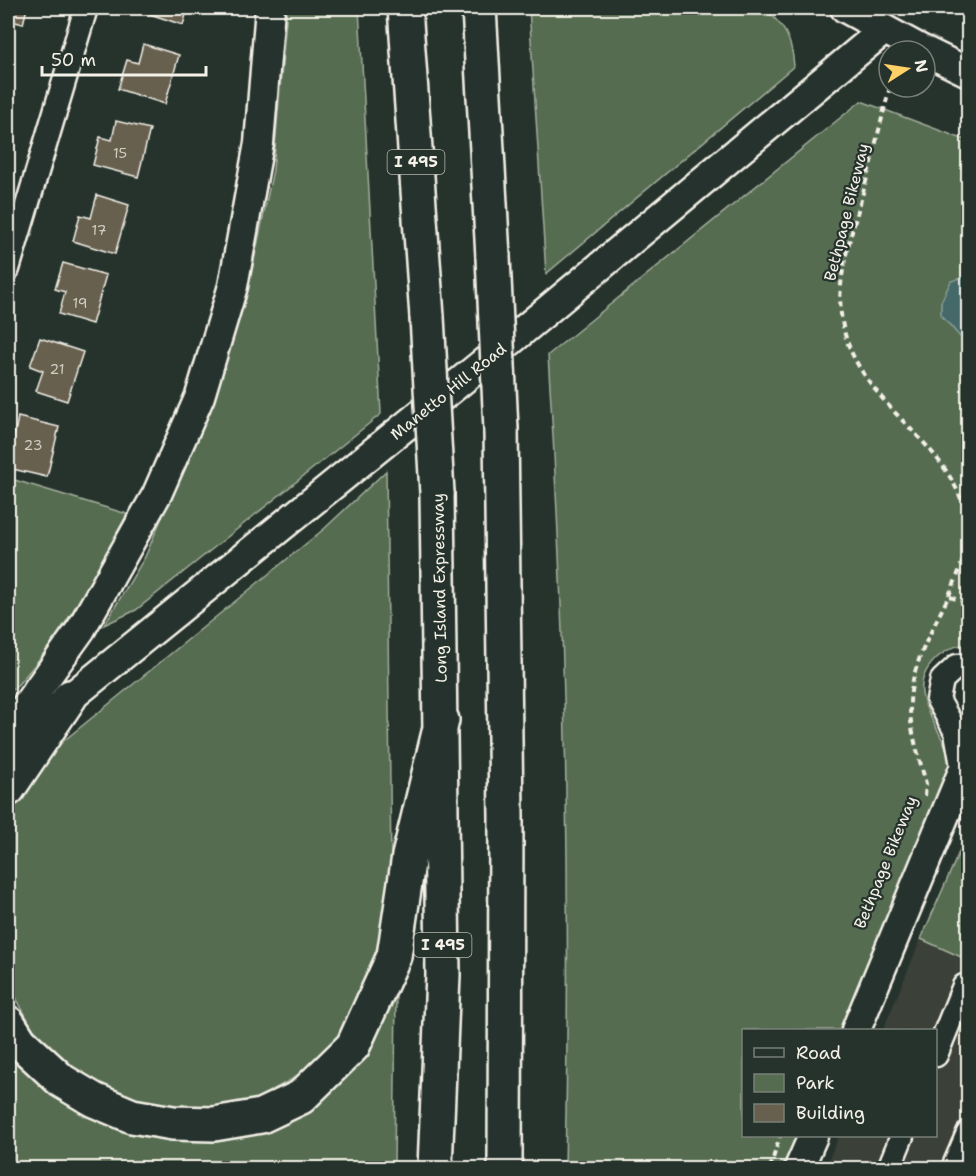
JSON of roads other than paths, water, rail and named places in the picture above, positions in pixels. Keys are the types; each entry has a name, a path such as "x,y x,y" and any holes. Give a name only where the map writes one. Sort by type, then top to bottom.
{"highway":[{"name":"Long Island Expressway","path":"405,8 437,493 442,720 443,975 435,1168"},
{"path":"479,8 501,430 506,817 505,1168"},
{"path":"8,789 70,697"},
{"path":"8,1023 20,1042 62,1081 94,1100 132,1116 173,1123 214,1124 261,1116 301,1097 353,1046 394,956 409,856 442,720"}],"main road":[{"path":"8,731 81,629 157,494 200,396 233,286 257,154 270,8"},
{"path":"844,8 902,39"},
{"name":"Manetto Hill Road","path":"8,748 508,343 884,30"},
{"path":"937,57 969,72"},
{"path":"856,1029 966,765"},
{"path":"799,1168 813,1137"}],"street":[{"path":"8,269 86,8"},
{"path":"966,765 956,732 938,700 942,680 957,666 969,666"},
{"path":"937,1053 964,986"},
{"path":"953,1168 969,1133"},
{"path":"889,1168 902,1137"}],"water":[{"path":"968,276 968,346 941,315 941,302 951,281"}]}
